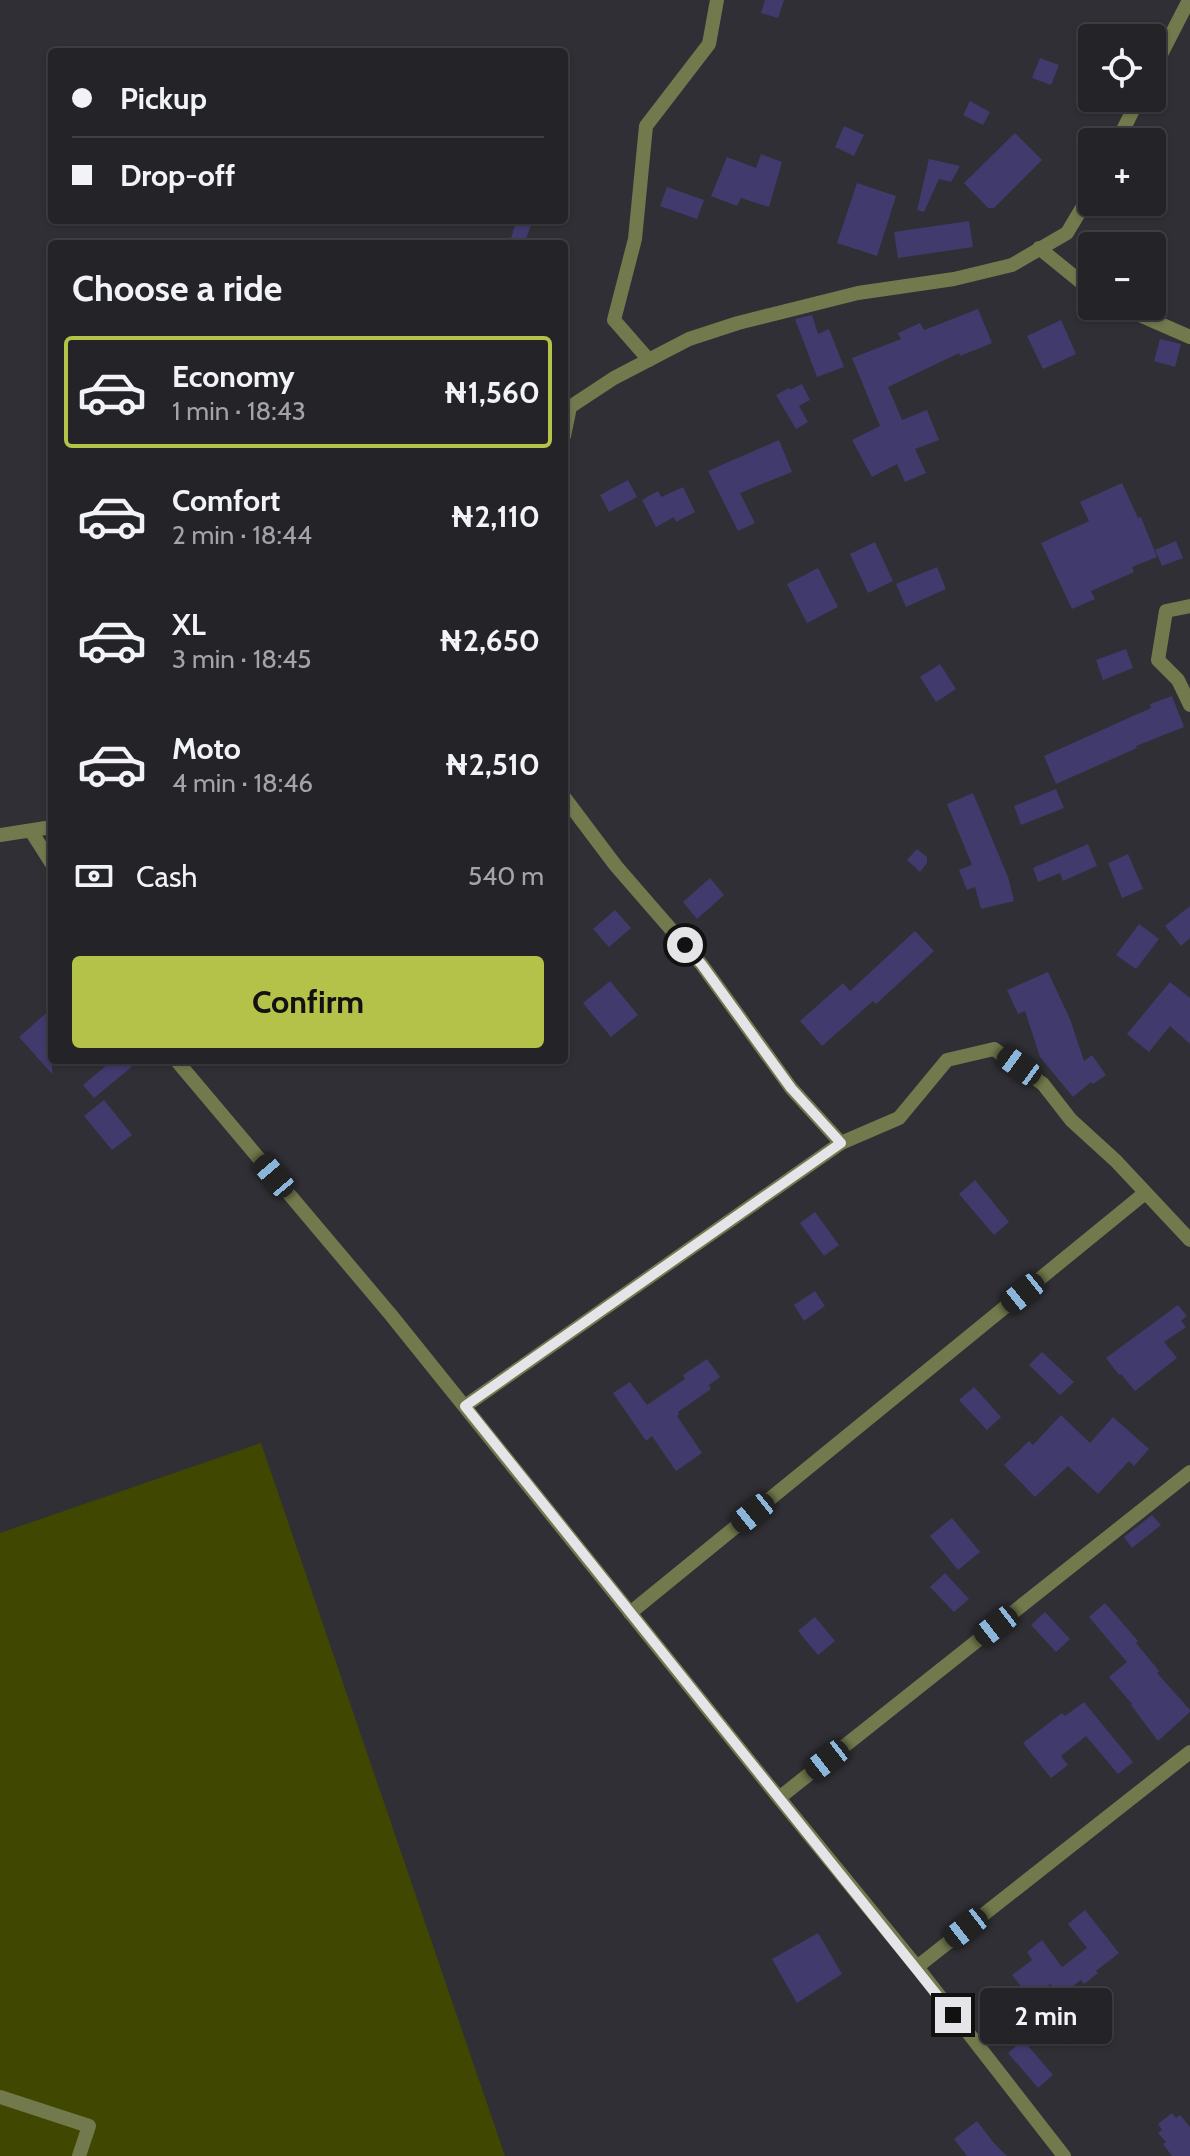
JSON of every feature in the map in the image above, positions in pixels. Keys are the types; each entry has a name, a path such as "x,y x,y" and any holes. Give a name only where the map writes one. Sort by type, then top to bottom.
{"street":[{"path":"649,360 614,320 635,239 646,126 709,44 717,0"},
{"path":"1166,45 1189,0"},
{"path":"568,417 570,407 614,378 689,339 738,323 858,293 954,279 1012,265 1067,233 1078,215"},
{"path":"1039,248 1078,280"},
{"path":"1151,320 1190,337"},
{"path":"1190,606 1166,611 1158,660 1178,680 1190,705"},
{"path":"568,802 616,866 702,965 791,1088 841,1143"},
{"path":"0,835 48,828"},
{"path":"31,831 48,858"},
{"path":"465,1406 841,1143 899,1118 947,1060 994,1049 1043,1084 1071,1120 1116,1161 1190,1240"},
{"path":"179,1064 465,1406 917,1967 1064,2156"},
{"path":"630,1613 1145,1193"},
{"path":"779,1798 1190,1472"},
{"path":"917,1967 1190,1752"},
{"path":"0,2097 89,2126 79,2156"}],"green space":[{"path":"261,1443 505,2156 0,2156 0,1533"}],"building":[{"path":"765,0 784,0 778,18 761,13"},
{"path":"1040,58 1059,65 1051,85 1032,78"},
{"path":"970,101 990,112 983,125 963,115"},
{"path":"844,126 864,135 854,156 835,147"},
{"path":"1015,133 1042,160 994,208 988,208 964,183"},
{"path":"761,154 782,162 769,207 741,198 737,206 711,196 727,157 756,168"},
{"path":"929,159 960,166 951,182 939,179 924,212 917,210"},
{"path":"857,183 896,196 877,256 837,243"},
{"path":"667,187 704,200 697,219 660,206"},
{"path":"969,221 973,247 898,258 894,232"},
{"path":"516,224 531,225 525,240 510,240"},
{"path":"978,309 992,343 960,356 959,353 888,387 902,420 927,410 939,440 915,449 926,473 905,482 897,464 872,477 852,440 880,426 852,358 901,339 898,333 920,323 924,330"},
{"path":"812,315 818,334 829,329 844,367 817,377 795,319"},
{"path":"1061,320 1076,354 1043,369 1027,336"},
{"path":"1160,339 1181,344 1175,367 1154,361"},
{"path":"802,384 810,400 799,406 808,422 796,429 776,395"},
{"path":"779,440 792,472 740,493 755,523 738,531 708,471"},
{"path":"628,480 637,497 609,512 600,495"},
{"path":"1122,483 1138,518 1141,517 1157,557 1132,567 1134,572 1091,591 1095,599 1072,609 1041,543 1089,521 1080,502"},
{"path":"683,487 695,512 676,522 674,517 656,527 642,500 658,491 661,497"},
{"path":"1176,541 1183,558 1162,566 1155,550"},
{"path":"875,542 893,581 868,593 850,554"},
{"path":"937,567 946,589 906,607 896,584"},
{"path":"818,568 838,607 807,623 787,584"},
{"path":"1126,649 1133,668 1103,680 1096,660"},
{"path":"940,664 956,689 936,702 920,677"},
{"path":"1172,696 1184,727 1056,784 1044,756"},
{"path":"1056,789 1064,808 1021,825 1014,806"},
{"path":"973,793 1008,877 1014,901 981,909 975,887 967,890 959,870 972,865 947,804"},
{"path":"1088,844 1097,866 1063,881 1060,873 1038,882 1033,868"},
{"path":"917,849 927,857 927,863 920,872 907,860"},
{"path":"1128,854 1143,889 1122,898 1108,863"},
{"path":"710,878 724,895 697,919 683,902"},
{"path":"1190,906 1190,938 1181,946 1165,926"},
{"path":"615,910 631,928 609,947 593,929"},
{"path":"1139,924 1159,939 1136,969 1116,955"},
{"path":"915,931 934,951 876,1004 873,1001 822,1046 800,1021 843,983 850,991"},
{"path":"1048,972 1070,1019 1084,1061 1092,1055 1106,1075 1093,1084 1091,1082 1073,1097 1040,1057 1025,1011 1018,1014 1007,990"},
{"path":"610,981 638,1015 611,1037 583,1003"},
{"path":"1170,982 1190,998 1190,1044 1170,1026 1149,1052 1127,1034"},
{"path":"48,1012 48,1064 52,1064 52,1074 19,1037"},
{"path":"108,1064 135,1064 94,1098 83,1085"},
{"path":"104,1100 132,1135 112,1150 84,1116"},
{"path":"975,1180 1009,1222 994,1235 959,1194"},
{"path":"815,1212 839,1245 824,1256 800,1223"},
{"path":"815,1291 825,1306 804,1321 794,1305"},
{"path":"1178,1305 1187,1316 1181,1321 1186,1327 1164,1342 1177,1358 1135,1391 1106,1358"},
{"path":"1042,1352 1074,1382 1060,1395 1029,1365"},
{"path":"707,1359 720,1377 709,1385 711,1389 678,1412 677,1416 702,1453 676,1471 652,1436 646,1441 613,1393 630,1382 647,1405 685,1379 683,1375"},
{"path":"974,1387 1001,1417 987,1430 959,1400"},
{"path":"1061,1415 1090,1443 1113,1417 1149,1449 1134,1466 1129,1461 1098,1494 1068,1466 1035,1497 1004,1465 1029,1441 1033,1445"},
{"path":"1152,1515 1161,1525 1132,1548 1124,1537"},
{"path":"952,1518 980,1552 958,1570 930,1536"},
{"path":"945,1573 969,1599 954,1612 930,1587"},
{"path":"1105,1603 1138,1641 1136,1643 1159,1671 1157,1673 1190,1710 1158,1741 1109,1677 1127,1662 1089,1617"},
{"path":"1045,1612 1070,1639 1056,1652 1031,1625"},
{"path":"815,1617 835,1641 818,1655 798,1631"},
{"path":"1084,1702 1133,1762 1118,1774 1086,1736 1061,1756 1068,1765 1051,1778 1023,1743 1062,1713 1065,1716"},
{"path":"1085,1910 1119,1953 1084,1984 1081,1980 1060,1996 1050,1984 1031,1999 1012,1975 1032,1960 1027,1952 1042,1940 1062,1967 1087,1948 1068,1924"},
{"path":"818,1933 842,1974 797,2003 772,1959"},
{"path":"1064,2009 1084,2034 1069,2047 1048,2022"},
{"path":"1023,2040 1053,2075 1038,2088 1008,2053"},
{"path":"1172,2113 1176,2118 1180,2115 1190,2127 1190,2156 1172,2156 1158,2133 1162,2130 1158,2124"},
{"path":"977,2121 1007,2156 967,2156 954,2139"}],"route":[{"path":"685,945 791,1088 841,1143 465,1406 953,2015"}]}
